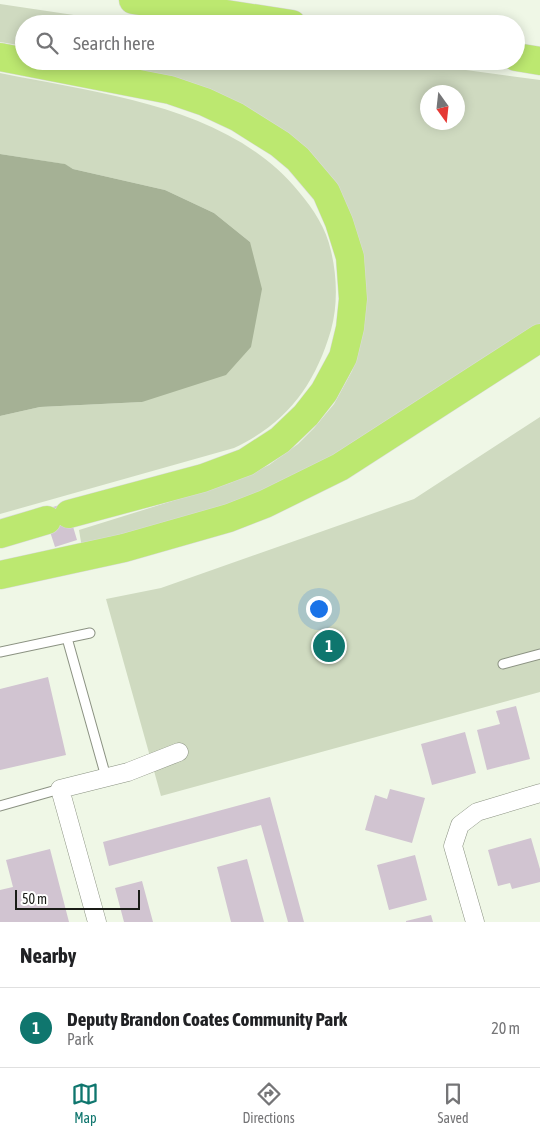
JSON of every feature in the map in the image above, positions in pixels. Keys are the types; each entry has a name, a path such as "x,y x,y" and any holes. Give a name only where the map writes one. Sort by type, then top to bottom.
{"highway":[{"path":"133,0 232,15"},
{"path":"0,57 15,60"},
{"path":"525,58 540,61"},
{"path":"0,534 203,478 246,462 280,440 306,415 324,392 343,357 350,328 353,299 350,257 339,222 326,192 298,159 280,144 252,126 205,102 170,90 67,70"},
{"path":"0,575 124,548 229,518 265,504 340,467 540,338"}],"street":[{"path":"97,922 60,790 128,772 180,752"},
{"path":"475,922 453,846 460,825 476,812 540,793"}],"lane":[{"path":"0,652 90,633"},
{"path":"67,638 106,778"},
{"path":"503,664 540,654"},
{"path":"0,806 60,790"}],"shaded area":[{"path":"0,4 74,15 15,15 15,44 0,42"},
{"path":"125,70 466,70 540,80 540,331 263,498 82,548 79,530 230,483 269,465 298,444 314,428 334,404 352,371 361,342 365,311 365,264 359,239 287,133 237,102"},
{"path":"0,73 121,97 162,108 201,122 237,140 270,163 299,192 319,220 329,243 335,280 335,311 331,330 317,368 296,400 269,427 234,448 0,514 0,416 40,407 142,402 250,242 214,213 165,190 73,169 64,164 0,154"},
{"path":"0,154 65,164 73,169 165,190 214,213 250,242 262,289 251,347 226,375 142,402 40,407 0,416"},
{"path":"540,417 540,692 161,796 106,599 161,588 414,499"}],"building":[{"path":"66,503 77,540 55,547 43,510"},
{"path":"48,677 66,755 0,770 0,689"},
{"path":"516,706 530,759 487,770 477,730 500,724 496,711"},
{"path":"465,732 476,773 432,785 421,744"},
{"path":"390,789 425,798 412,843 365,830 375,795 387,799"},
{"path":"270,797 304,922 288,922 261,825 109,866 103,842"},
{"path":"531,838 540,869 540,882 512,889 510,883 498,886 488,850"},
{"path":"50,849 69,922 0,922 0,890 13,887 6,860"},
{"path":"415,855 427,900 389,910 377,865"},
{"path":"247,859 264,922 231,922 217,867"},
{"path":"142,881 153,922 124,922 115,888"},
{"path":"431,915 433,922 406,922 406,921"}],"place":[{"name":"Deputy Brandon Coates Community Park","path":"329,646"}]}
